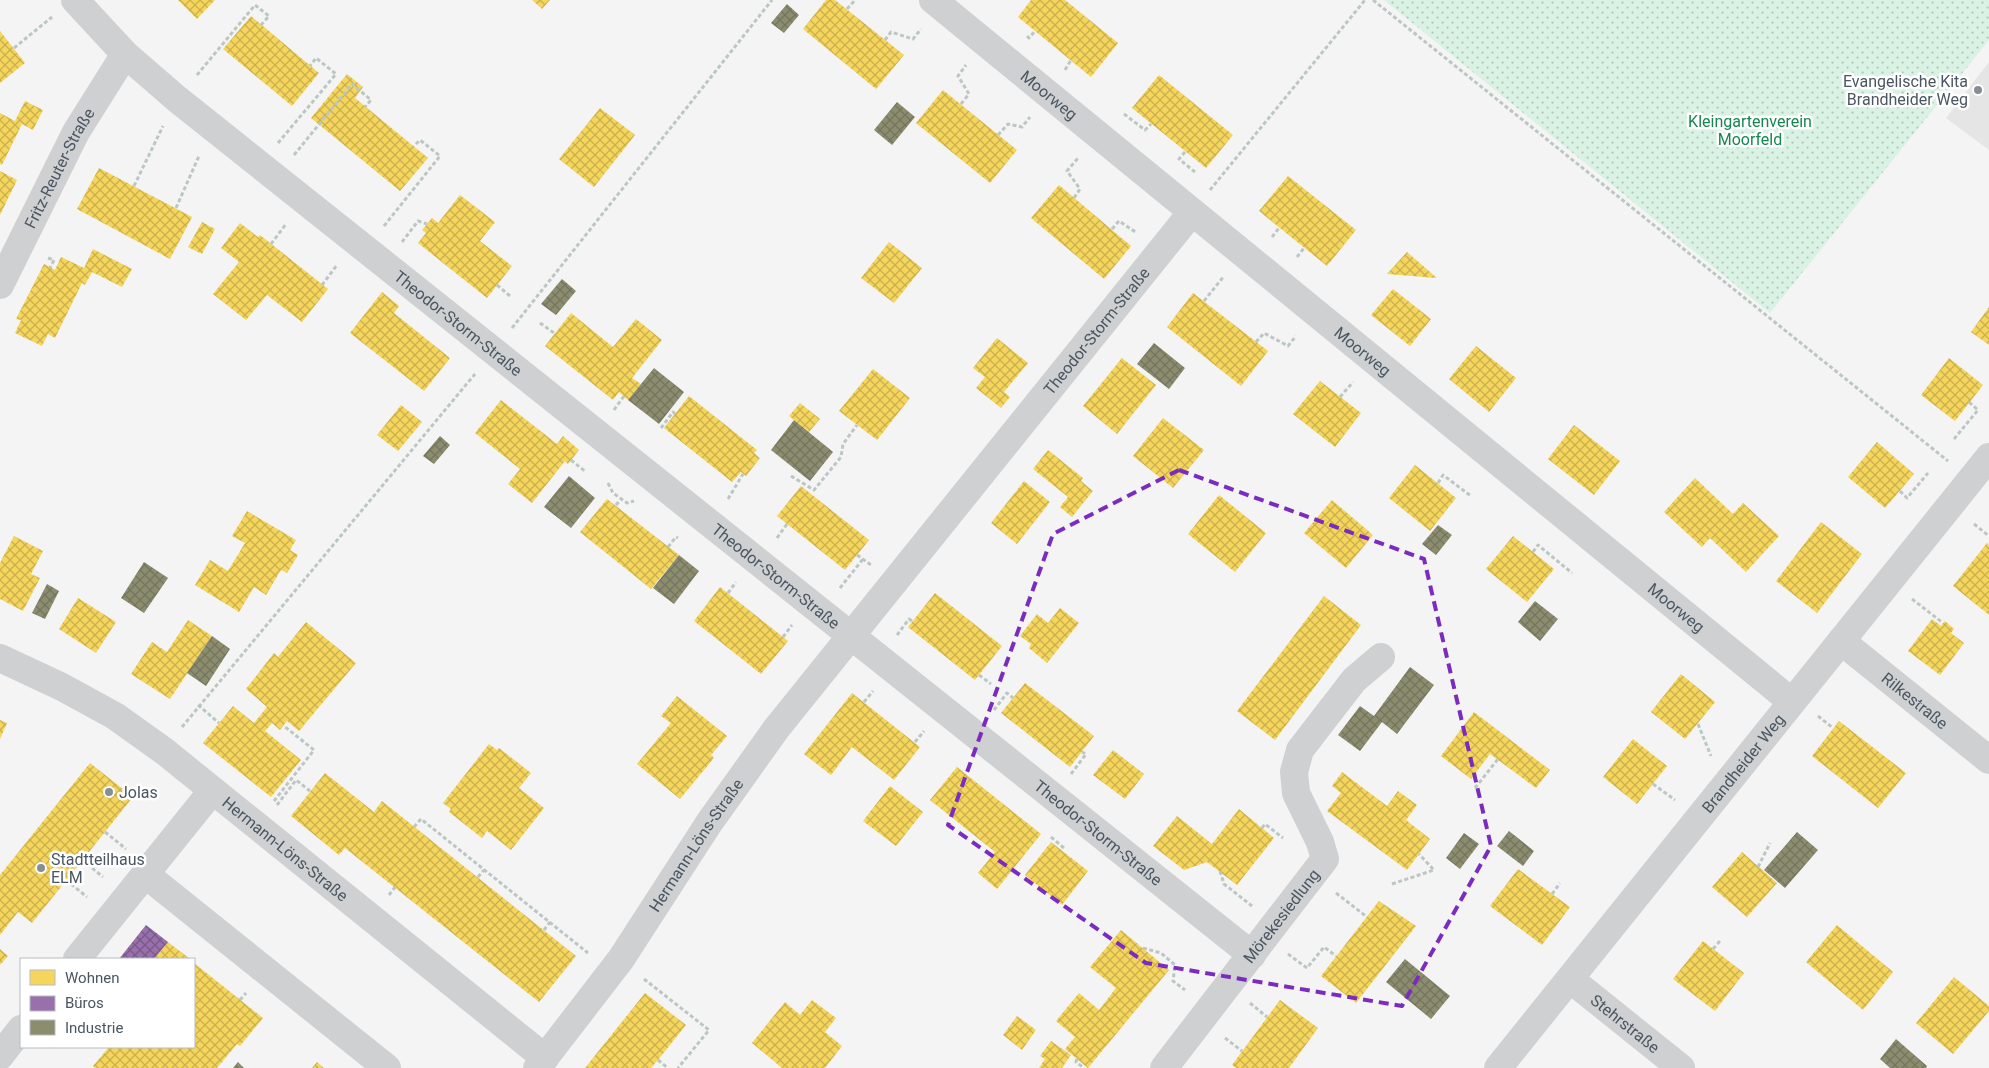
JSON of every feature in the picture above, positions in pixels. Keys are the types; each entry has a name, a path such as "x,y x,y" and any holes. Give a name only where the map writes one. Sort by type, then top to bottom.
{"street":[{"name":"Moorweg","path":"936,3 1792,702"},
{"name":"Theodor-Storm-Straße","path":"67,6 177,99 851,636 1264,939"},
{"name":"Fritz-Reuter-Straße","path":"0,285 76,132 125,54"},
{"name":"Theodor-Storm-Straße","path":"851,636 1192,212"},
{"name":"Brandheider Weg","path":"1498,1068 1989,457"},
{"name":"Hermann-Löns-Straße","path":"0,658 62,687 115,716 164,751 541,1063 616,966 710,823 771,736 851,636"},
{"name":"Rilkestraße","path":"1841,641 1989,760"},
{"name":"Mörekesiedlung","path":"1164,1068 1319,867 1320,842 1296,793 1294,772 1300,750 1354,680 1382,656"},
{"name":"Hermann-Löns-Straße","path":"79,958 212,791"},
{"path":"145,874 387,1068"},
{"name":"Stehrstraße","path":"1570,979 1681,1068"},
{"path":"0,1056 20,1031"}],"path":[{"path":"164,751 198,706 494,351 772,0"},
{"path":"847,9 855,0"},
{"path":"1192,212 1365,0"},
{"path":"1373,0 1971,480"},
{"path":"885,40 891,32 913,40 936,3"},
{"path":"14,48 67,6"},
{"path":"134,186 177,99 255,6 268,16 261,25"},
{"path":"961,104 968,94 958,76 985,42"},
{"path":"268,171 336,74 316,58 310,66"},
{"path":"268,171 352,84 371,100 366,107"},
{"path":"176,208 212,127"},
{"path":"1074,198 1080,189 1067,171 1097,134"},
{"path":"365,249 440,156 420,140 414,146"},
{"path":"1112,229 1119,222 1138,233 1170,193"},
{"path":"497,285 510,296"},
{"path":"1256,342 1264,333 1288,346 1315,312"},
{"path":"540,323 554,334"},
{"path":"1954,439 1978,410 1969,402"},
{"path":"661,428 673,412 675,414"},
{"path":"791,476 814,490 841,457 843,444 857,425"},
{"path":"571,460 586,472"},
{"path":"1900,492 1907,498 1928,473"},
{"path":"1438,483 1443,475 1471,496"},
{"path":"616,506 621,499"},
{"path":"668,547 676,537 683,542"},
{"path":"1533,552 1538,545 1572,573"},
{"path":"822,612 863,559"},
{"path":"1889,581 1943,624"},
{"path":"979,675 991,684"},
{"path":"198,706 219,723"},
{"path":"256,826 314,750 284,726"},
{"path":"1475,788 1498,759"},
{"path":"256,826 296,780 310,791"},
{"path":"414,827 420,819 550,922 709,1030 678,1068"},
{"path":"1051,837 1072,853"},
{"path":"1758,867 1770,843"},
{"path":"1392,884 1434,870 1419,854"},
{"path":"1319,867 1367,917"},
{"path":"478,877 484,870"},
{"path":"1220,871 1224,884 1264,939 1307,968 1324,947 1336,956"},
{"path":"1552,894 1560,884"},
{"path":"544,930 550,922"},
{"path":"1714,949 1720,941"},
{"path":"1142,948 1161,953 1175,965 1173,981 1210,1009"},
{"path":"1077,1059 1076,1062 1084,1068"},
{"path":"658,1060 668,1068"}],"highlighted area":[{"path":"1179,470 1424,559 1491,846 1402,1006 1146,963 948,825 1053,534"}],"shaded area":[{"name":"Evangelische Kita Brandheider Weg","path":"1989,62 1989,150 1946,118"}],"green space":[{"name":"Kleingartenverein Moorfeld","path":"1384,0 1989,0 1989,40 1770,313"}],"building: Wohnen":[{"path":"178,0 215,0 197,19"},
{"path":"532,0 550,0 542,9"},
{"path":"826,0 835,0 904,55 876,89 803,29"},
{"path":"1031,0 1065,0 1118,43 1091,77 1018,17"},
{"path":"251,16 319,73 292,106 223,49"},
{"path":"0,31 25,63 0,83"},
{"path":"347,74 363,87 355,98 428,158 400,191 311,118"},
{"path":"1159,75 1233,135 1206,168 1132,108"},
{"path":"943,90 1017,150 990,183 916,123"},
{"path":"25,101 43,110 33,130 22,124 2,165 0,164 0,113 15,121"},
{"path":"600,108 635,135 594,187 559,159"},
{"path":"99,168 192,217 170,259 77,209"},
{"path":"0,171 17,180 0,215"},
{"path":"1288,176 1356,230 1327,266 1259,211"},
{"path":"1059,185 1131,246 1104,279 1031,218"},
{"path":"460,195 495,222 480,241 512,266 487,298 418,243 426,233 422,230 432,218 438,223"},
{"path":"202,222 215,229 202,254 188,247"},
{"path":"240,223 258,237 260,235 328,289 302,322 267,295 246,320 213,294 239,262 221,248"},
{"path":"889,242 922,268 894,303 861,278"},
{"path":"93,249 132,269 122,287 92,272 85,285 82,283 55,338 48,334 42,346 15,333 21,320 16,319 44,264 55,270 61,257 84,268"},
{"path":"1407,252 1437,278 1387,274"},
{"path":"1393,289 1431,319 1410,346 1371,315"},
{"path":"382,292 399,306 394,313 450,358 424,391 350,333"},
{"path":"1193,293 1268,351 1241,386 1167,327"},
{"path":"1989,307 1989,345 1971,332"},
{"path":"571,313 613,347 636,319 662,340 632,378 641,384 628,400 619,392 613,400 545,346"},
{"path":"997,338 1028,363 1004,392 1010,397 1001,408 976,388 985,377 973,368"},
{"path":"1476,346 1516,378 1489,412 1449,379"},
{"path":"1122,358 1156,385 1117,434 1083,406"},
{"path":"1949,358 1983,385 1955,421 1921,395"},
{"path":"873,369 910,398 877,440 839,411"},
{"path":"1320,381 1361,413 1335,447 1293,414"},
{"path":"689,396 757,450 754,453 760,458 746,476 741,472 732,482 664,428"},
{"path":"501,400 557,444 563,436 579,450 568,464 565,461 532,503 508,484 520,469 475,433"},
{"path":"800,403 820,419 809,432 789,416"},
{"path":"401,405 422,422 398,451 377,435"},
{"path":"1163,418 1204,450 1173,488 1133,456"},
{"path":"1574,425 1620,461 1594,495 1548,459"},
{"path":"1877,442 1914,474 1885,508 1848,477"},
{"path":"1048,450 1083,478 1081,481 1093,491 1072,517 1060,507 1068,497 1033,469"},
{"path":"1415,465 1456,498 1430,531 1389,498"},
{"path":"1695,478 1733,514 1743,503 1779,536 1746,572 1710,538 1702,547 1664,512"},
{"path":"1024,481 1050,502 1017,544 991,523"},
{"path":"801,486 869,540 845,570 777,516"},
{"path":"1219,495 1266,533 1235,572 1188,534"},
{"path":"607,499 679,555 651,589 580,532"},
{"path":"1332,500 1373,535 1346,568 1304,533"},
{"path":"247,511 296,540 290,550 298,555 287,573 281,570 266,595 254,587 239,612 195,585 210,560 228,571 245,543 232,536"},
{"path":"1821,522 1862,554 1817,613 1776,581"},
{"path":"14,536 43,551 31,574 40,578 23,611 0,599 0,563"},
{"path":"1513,536 1554,569 1527,602 1486,569"},
{"path":"1987,543 1989,545 1989,615 1953,586"},
{"path":"720,587 788,641 761,674 694,621"},
{"path":"935,593 1002,646 975,680 908,627"},
{"path":"1324,596 1361,625 1275,740 1237,711"},
{"path":"78,598 116,622 96,653 59,629"},
{"path":"1060,608 1079,623 1047,663 1029,648 1031,644 1020,636 1037,614 1048,623"},
{"path":"1932,619 1941,626 1945,621 1954,629 1951,633 1964,643 1940,675 1908,651"},
{"path":"188,620 212,636 170,699 131,674 152,642 167,652"},
{"path":"306,622 356,663 299,731 287,721 280,730 272,723 265,731 301,760 271,797 203,743 233,706 254,723 267,707 246,689 274,653 278,657"},
{"path":"1681,674 1715,702 1685,739 1651,712"},
{"path":"1025,683 1094,736 1070,767 1001,713"},
{"path":"852,693 920,747 894,780 852,747 831,775 804,754"},
{"path":"677,696 727,736 711,755 714,758 680,799 637,764 671,723 661,716"},
{"path":"1474,712 1550,770 1536,788 1490,754 1471,779 1441,756"},
{"path":"0,720 7,723 0,739"},
{"path":"1839,721 1906,773 1878,808 1812,756"},
{"path":"1633,739 1667,766 1637,804 1603,777"},
{"path":"489,744 497,750 499,748 531,773 519,788 544,808 511,850 487,831 482,838 449,812 451,809 443,803"},
{"path":"1113,750 1144,774 1125,799 1093,775"},
{"name":"Stadtteilhaus ELM","path":"90,763 133,797 32,923 18,912 0,935 0,875"},
{"path":"957,767 1041,834 997,889 978,873 995,852 930,800"},
{"path":"1342,772 1387,806 1398,791 1417,805 1406,820 1430,839 1407,870 1327,811 1341,793 1332,786"},
{"path":"325,773 374,812 382,801 576,956 539,1002 345,848 339,855 291,816"},
{"path":"890,786 923,812 896,846 863,821"},
{"path":"1239,809 1274,838 1237,885 1207,862 1184,870 1153,846 1177,816 1212,844"},
{"path":"1051,842 1088,871 1062,905 1025,875"},
{"path":"1742,852 1777,883 1747,917 1712,887"},
{"path":"1518,869 1570,907 1542,945 1490,906"},
{"path":"1379,901 1416,926 1356,1003 1321,976"},
{"path":"1837,925 1893,972 1863,1010 1806,962"},
{"path":"1121,930 1169,970 1088,1068 1065,1049 1075,1037 1056,1021 1079,993 1099,1010 1116,988 1090,967"},
{"path":"1703,941 1744,973 1715,1011 1673,979"},
{"path":"168,942 189,958 155,958"},
{"path":"0,949 8,956 0,965"},
{"path":"195,964 263,1018 240,1046 237,1044 217,1068 95,1068 93,1066 108,1048 195,1048"},
{"path":"1954,977 1989,1006 1989,1011 1953,1054 1916,1023"},
{"path":"645,993 686,1025 651,1068 585,1068"},
{"path":"812,1000 836,1018 825,1032 842,1046 825,1068 782,1068 752,1043 785,1002 800,1015"},
{"path":"1280,1000 1318,1028 1289,1068 1236,1068 1232,1065"},
{"path":"1017,1016 1036,1030 1022,1050 1003,1035"},
{"path":"1051,1041 1071,1055 1062,1068 1039,1068 1045,1059 1040,1056"},
{"path":"317,1062 324,1068 312,1068"}],"building: Büros":[{"path":"146,925 168,942 155,958 120,958"}],"building: Industrie":[{"path":"787,4 799,15 784,33 771,23"},
{"path":"897,102 915,117 892,145 874,130"},
{"path":"562,279 576,291 556,315 541,304"},
{"path":"1154,343 1185,368 1169,389 1137,364"},
{"path":"654,368 684,392 659,424 628,400"},
{"path":"794,420 833,452 810,481 771,450"},
{"path":"440,436 450,445 434,464 423,456"},
{"path":"569,476 595,498 571,528 544,507"},
{"path":"1438,525 1452,535 1436,555 1422,544"},
{"path":"679,555 699,571 674,604 653,588"},
{"path":"144,562 168,578 144,613 121,598"},
{"path":"47,584 59,591 45,619 32,613"},
{"path":"1535,601 1558,619 1540,641 1518,622"},
{"path":"212,636 230,649 206,686 187,673"},
{"path":"1410,667 1434,685 1397,734 1382,722 1360,751 1338,735 1360,706 1374,716"},
{"path":"1509,831 1534,851 1523,866 1497,846"},
{"path":"1797,832 1818,850 1785,888 1764,870"},
{"path":"1464,833 1479,844 1460,869 1446,858"},
{"path":"1405,959 1450,996 1431,1019 1386,982"},
{"path":"1896,1039 1927,1066 1926,1068 1890,1068 1880,1059"},
{"path":"238,1062 244,1068 233,1068"}],"place":[{"name":"Evangelische Kita Brandheider Weg","path":"1978,90"},
{"name":"Jolas","path":"109,792"},
{"name":"Stadtteilhaus ELM","path":"41,868"}]}
